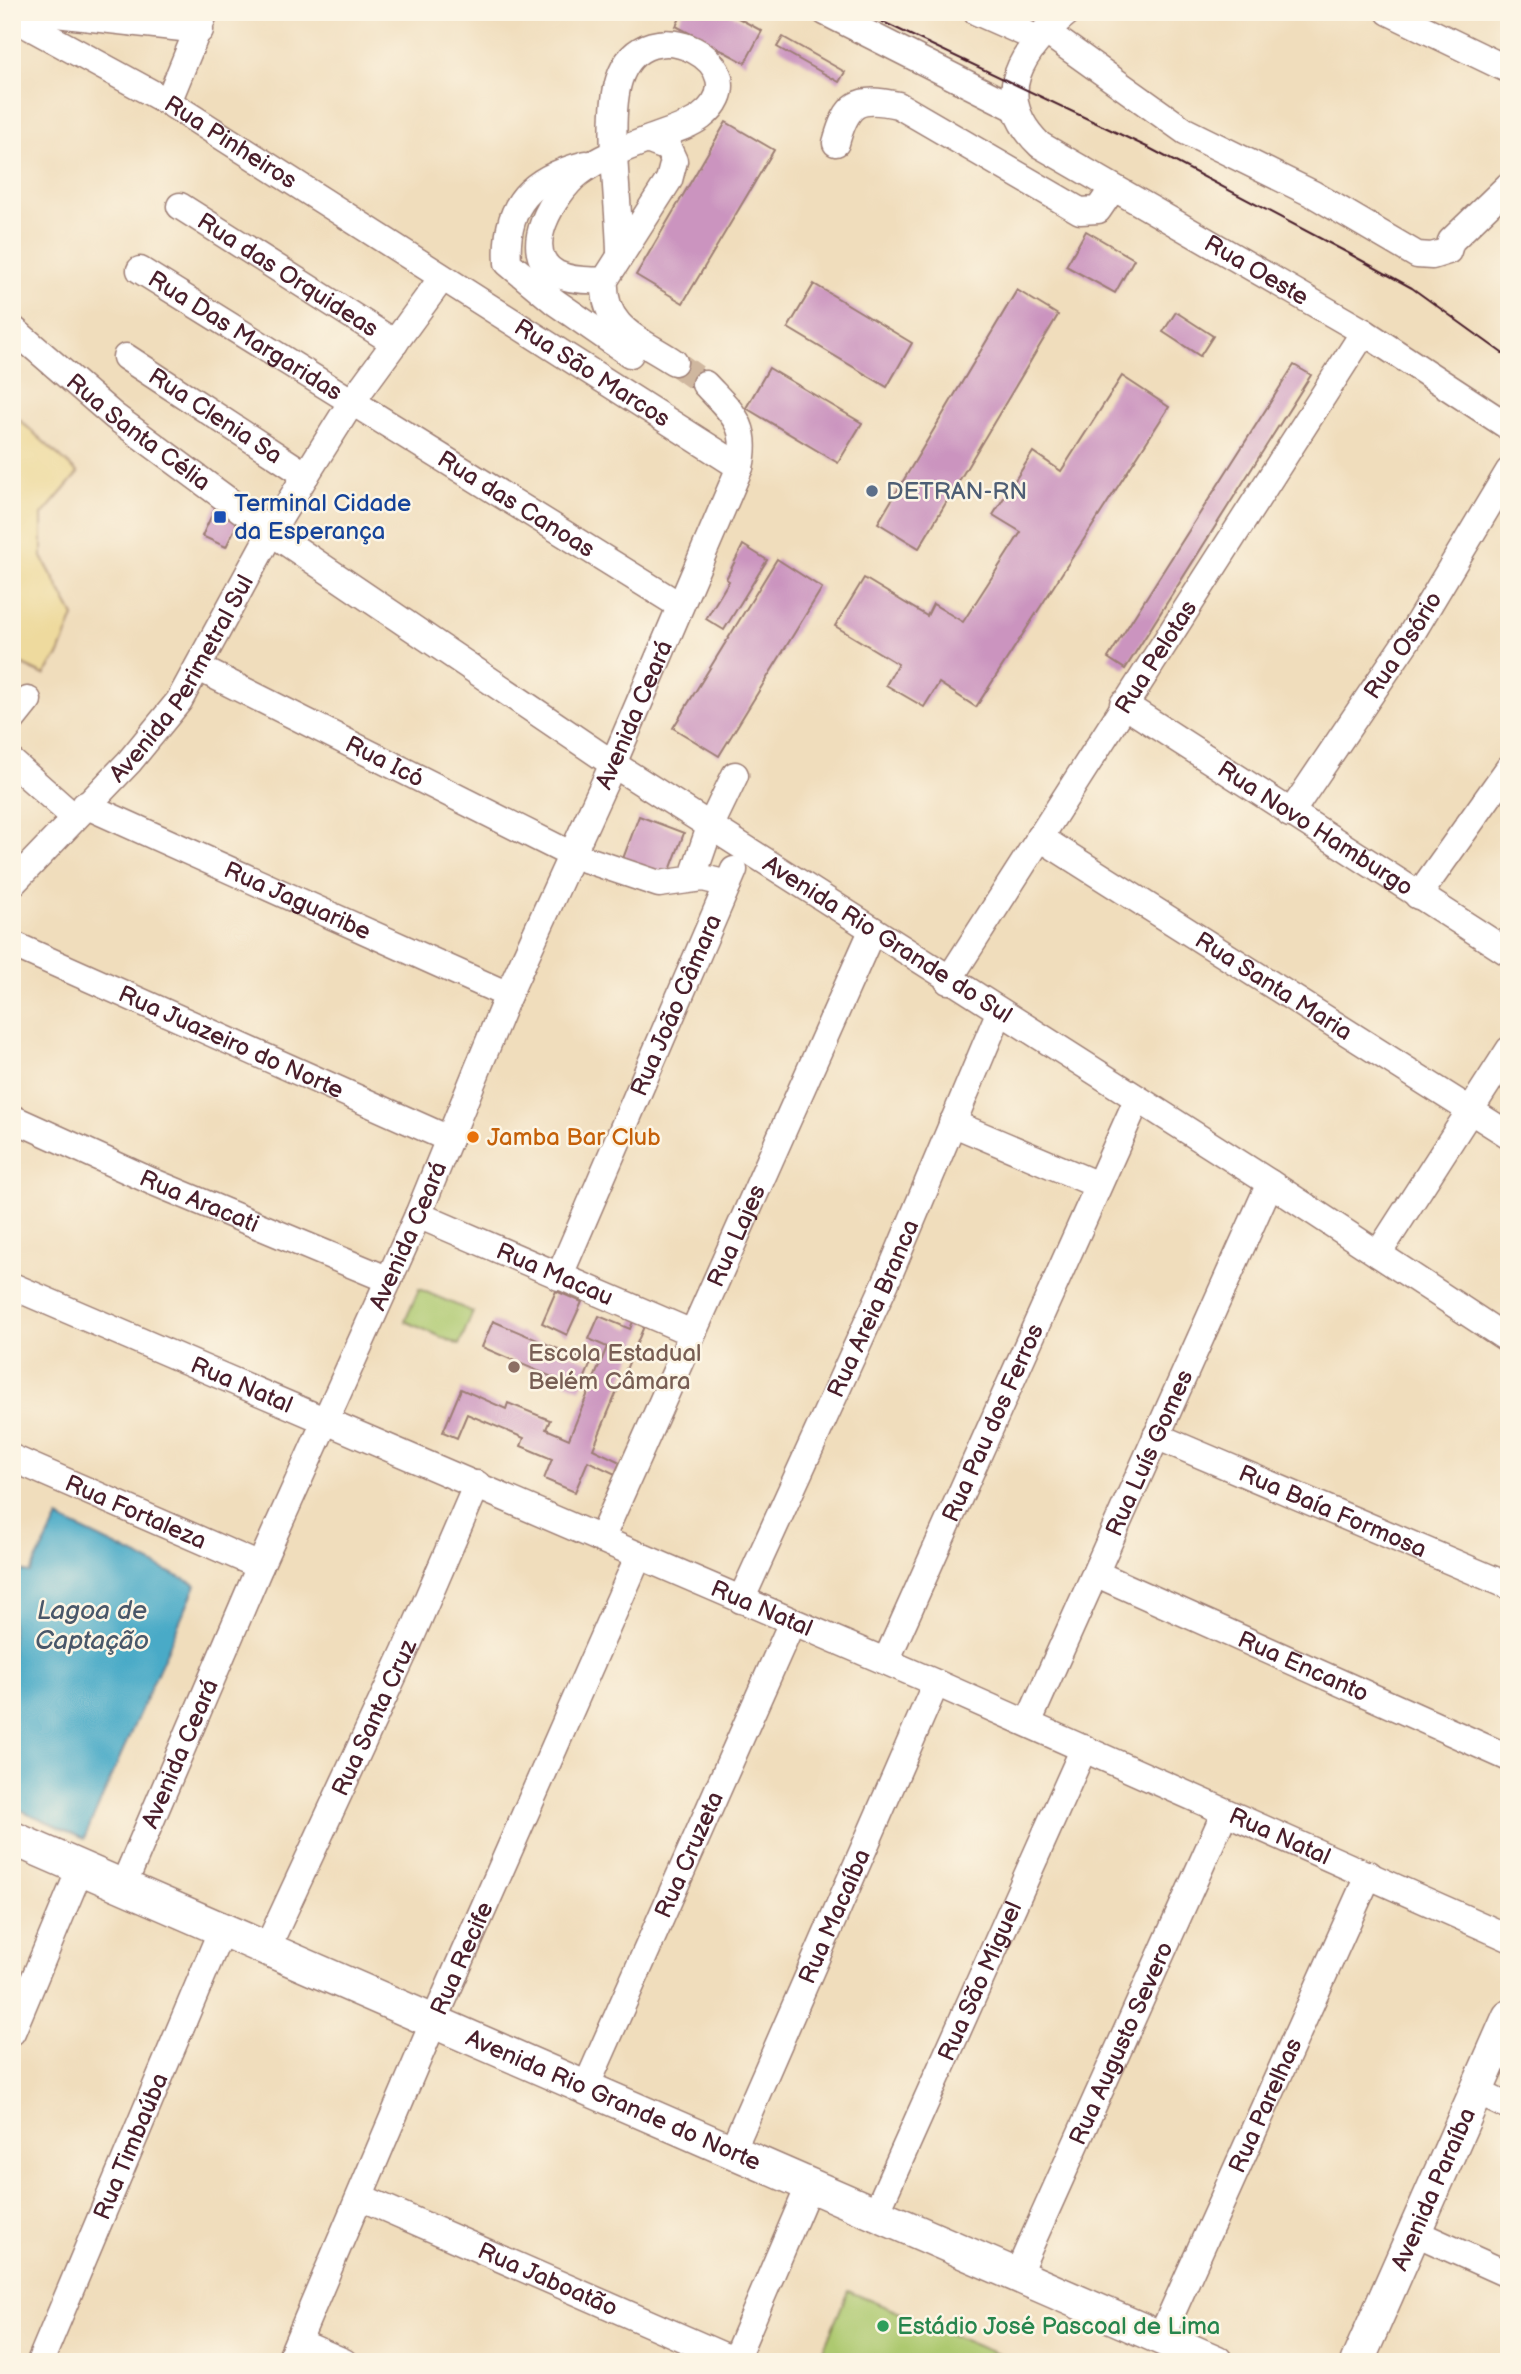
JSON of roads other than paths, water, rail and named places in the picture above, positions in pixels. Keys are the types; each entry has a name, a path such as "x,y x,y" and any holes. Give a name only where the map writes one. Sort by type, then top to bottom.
{"main road":[{"name":"Avenida Rio Grande do Norte","path":"12,1838 1216,2362"},
{"name":"Avenida Paraíba","path":"1357,2362 1509,2017"}],"street":[{"path":"38,12 202,21 168,102"},
{"path":"825,12 1015,108 1015,82 1023,60 1042,35 1068,12"},
{"path":"977,12 1042,35 1185,131 1312,194 1412,253 1432,256 1444,254 1451,242 1509,185"},
{"path":"1389,12 1509,71"},
{"name":"Rua Pinheiros","path":"12,17 168,102 442,278"},
{"path":"620,256 605,158 615,95 624,68 644,46 670,41 691,46 710,60 720,73 720,85 713,103 700,118 647,140 605,158 554,173 534,185 515,215 507,239 508,263 555,302 640,360 656,365 671,360 615,323 606,307 605,280 670,180 674,162 668,148 647,140"},
{"path":"836,143 843,120 851,107 865,101 881,102 898,105 1080,211 1098,210 1113,188"},
{"name":"Rua Oeste","path":"1015,108 1024,130 1040,145 1364,332 1509,427"},
{"path":"605,158 559,194 547,214 540,245 546,265 555,273 585,281 605,280"},
{"name":"Rua das Orquideas","path":"180,206 394,343"},
{"name":"Rua Das Margaridas","path":"139,270 353,400"},
{"name":"Avenida Perimetral Sul","path":"12,884 154,733 179,701 271,531 353,400 442,278"},
{"name":"Rua São Marcos","path":"442,278 740,467"},
{"name":"Rua Santa Célia","path":"12,328 114,416 271,531"},
{"name":"Rua Pelotas","path":"948,981 1123,704 1364,332"},
{"name":"Rua Clenia Sa","path":"126,357 306,475"},
{"path":"705,384 741,427 745,446 740,467"},
{"name":"Rua das Canoas","path":"353,400 679,604"},
{"name":"Avenida Ceará","path":"123,1886 260,1566 418,1215 509,995 570,854 613,764 679,604 740,467"},
{"name":"Rua Osório","path":"1290,814 1412,633 1509,471"},
{"name":"Avenida Rio Grande do Sul","path":"271,531 613,764 948,981 1270,1183 1509,1340"},
{"name":"Rua Icó","path":"199,667 570,854 659,884 692,879 728,884"},
{"name":"Rua Novo Hamburgo","path":"1123,704 1509,953"},
{"name":"Rua Jaguaribe","path":"12,762 79,811 509,995"},
{"path":"1418,896 1509,768"},
{"path":"692,879 710,827 735,775"},
{"name":"Rua Santa Maria","path":"1039,837 1509,1135"},
{"name":"Rua João Câmara","path":"559,1277 744,848"},
{"name":"Rua Lajes","path":"601,1539 872,931"},
{"name":"Rua Juazeiro do Norte","path":"12,944 449,1139"},
{"name":"Rua Areia Branca","path":"741,1600 886,1282 999,1013"},
{"path":"1378,1254 1509,1050"},
{"name":"Rua Pau dos Ferros","path":"886,1661 1137,1100"},
{"name":"Rua Aracati","path":"12,1118 151,1181 389,1280"},
{"path":"951,1124 1098,1185"},
{"name":"Rua Luís Gomes","path":"1028,1723 1270,1183"},
{"name":"Rua Macau","path":"418,1215 692,1334"},
{"name":"Rua Natal","path":"12,1286 327,1418 886,1661 1509,1938"},
{"name":"Rua Baía Formosa","path":"1156,1436 1509,1586"},
{"name":"Rua Fortaleza","path":"12,1458 260,1566"},
{"name":"Rua Santa Cruz","path":"267,1948 405,1651 477,1484"},
{"name":"Rua Recife","path":"294,2352 434,2021 639,1555"},
{"name":"Rua Encanto","path":"1097,1574 1509,1758"},
{"name":"Rua Cruzeta","path":"586,2087 792,1622"},
{"name":"Rua Macaíba","path":"732,2151 936,1683"},
{"name":"Rua São Miguel","path":"876,2213 1084,1748"},
{"name":"Rua Augusto Severo","path":"1017,2275 1225,1812"},
{"path":"12,2032 81,1867"},
{"name":"Rua Parelhas","path":"1161,2337 1369,1874"},
{"name":"Rua Timbaúba","path":"40,2362 222,1929"},
{"path":"1475,2091 1509,2107"},
{"path":"734,2361 810,2184"},
{"name":"Rua Jaboatão","path":"360,2197 734,2361"},
{"path":"1416,2233 1509,2275"},
{"path":"294,2352 344,2362"}],"water":[{"name":"Lagoa de Captação","path":"58,1518 196,1585 84,1839 12,1806 12,1569 30,1573"}],"tunnel":[{"path":"674,362 705,384"}],"tram line":[{"path":"862,12 1149,148 1348,253 1412,288 1509,358"}],"place":[{"name":"DETRAN-RN","path":"872,491"},
{"name":"Terminal Cidade da Esperança","path":"220,517"},
{"name":"Jamba Bar Club","path":"473,1137"},
{"name":"Escola Estadual Belém Câmara","path":"514,1367"},
{"name":"Estádio José Pascoal de Lima","path":"883,2326"}]}
